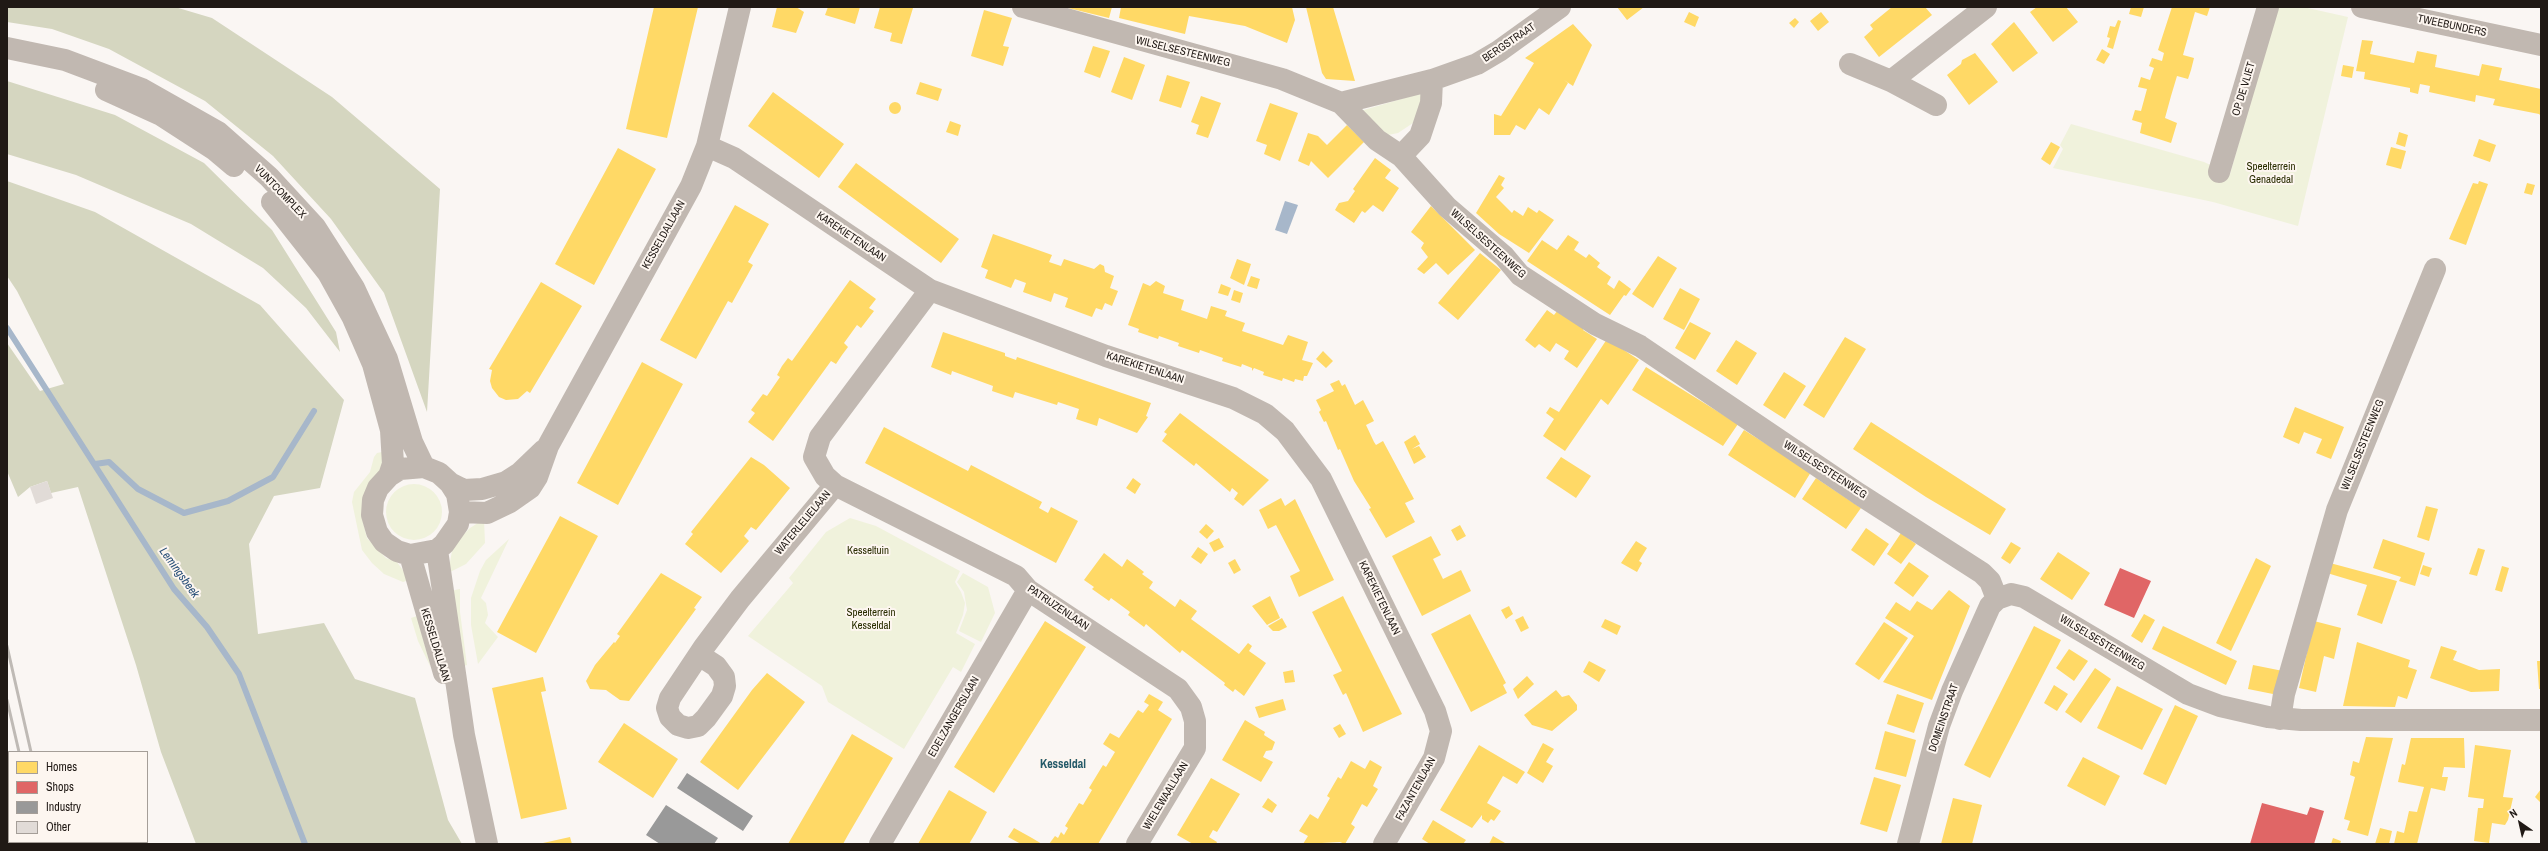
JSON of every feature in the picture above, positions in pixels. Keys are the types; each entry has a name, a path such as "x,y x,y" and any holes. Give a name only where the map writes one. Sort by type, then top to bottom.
{"street":[{"name":"KESSELDALLAAN","path":"460,512 487,513 510,502 530,488 537,477 548,446 691,186 707,146 740,7"},
{"name":"WILSELSESTEENWEG","path":"1023,7 1282,79 1341,103 1377,140 1401,156 1447,207 1504,256 1520,275 1595,324 1640,346 1859,494 1982,573 1990,581 1997,599 2011,594 2024,597 2188,694 2220,706 2280,719 2430,721 2541,720"},
{"name":"BERGSTRAAT","path":"1432,80 1488,58 1560,7"},
{"path":"1891,81 1986,7"},
{"name":"OP DE VLIET","path":"2219,172 2268,7"},
{"name":"TWEEBUNDERS","path":"2362,7 2541,45"},
{"name":"VUNTCOMPLEX","path":"7,48 65,60 142,89 218,132 269,177 315,227 354,288 387,359 412,442 424,467"},
{"name":"VUNTCOMPLEX","path":"7,62 61,73 161,115 215,150 264,193 328,273 354,318 373,364 391,430 393,464 389,476"},
{"path":"1850,64 1891,81 1936,105"},
{"path":"1341,103 1432,80 1431,103 1420,136 1401,156"},
{"name":"KAREKIETENLAAN","path":"707,146 734,158 930,290 1106,356 1233,398 1265,414 1285,431 1321,479 1435,711 1441,731"},
{"name":"WILSELSESTEENWEG","path":"2280,719 2284,694 2338,510 2435,269"},
{"name":"WATERLELIELAAN","path":"699,655 740,599 835,485 825,476 814,457 820,437 930,290"},
{"name":"KESSELDALLAAN","path":"450,483 464,490 482,489 506,482 520,473 548,446"},
{"name":"KESSELDALLAAN","path":"424,467 439,473 450,483 457,494 460,512 458,524 452,536 437,550 464,735 487,844"},
{"path":"424,467 400,469 389,476 378,488 373,500 373,524 384,542 397,551 410,555 437,550"},
{"name":"PATRIJZENLAAN","path":"835,485 1010,572 1016,576 1028,590 1178,688 1191,707 1193,714 1195,748"},
{"name":"KESSELDALLAAN","path":"410,555 423,607 464,735"},
{"name":"EDELZANGERSLAAN","path":"880,844 1028,590"},
{"name":"DOMEINSTRAAT","path":"1908,844 1939,726 1983,620 1990,606 1997,599"},
{"name":"FAZANTENLAAN","path":"1384,844 1434,758 1441,731"},
{"name":"WIELEWAALLAAN","path":"1137,844 1195,748"}],"green space":[{"path":"7,7 175,7 212,18 332,97 440,189 427,412 384,293 331,219 273,156 205,101 109,49 52,29 7,22"},
{"name":"Speelterrein Genadedal","path":"2281,7 2303,7 2348,17 2298,226 2213,202 2053,168 2063,149 2060,145 2071,124 2204,162 2230,174 2277,9"},
{"path":"7,81 115,115 204,163 272,230 336,332 340,352 306,308 263,268 191,224 76,175 7,154"},
{"path":"1425,92 1413,123 1398,133 1388,135 1357,112"},
{"path":"7,181 95,212 260,305 344,400 320,488 274,496 249,544 258,634 324,623 355,679 415,698 448,820 462,844 196,844 161,752 136,665 78,487 51,493 47,481 30,487 18,497 7,471 7,343 40,391 64,384 17,291 7,276"},
{"path":"382,452 382,466 362,518 367,538 386,558 397,562 406,575 406,581 403,582 384,574 372,563 362,550 352,502 354,492 370,472 374,457 377,453"},
{"path":"414,484 425,486 434,492 440,501 442,512 440,523 434,532 425,538 414,540 403,538 394,532 388,523 386,512 388,501 394,492 403,486"},
{"name":"Speelterrein Kesseldal","path":"850,518 876,526 960,571 955,582 965,603 963,615 956,633 975,644 961,672 953,667 904,749 828,702 822,686 748,636 793,583 789,578 826,532"},
{"path":"484,519 485,543 466,564 448,573 452,551 458,540 470,528"},
{"path":"509,539 481,598 486,603 488,615 485,623 498,637 478,664 471,625 471,598 480,571 486,560"},
{"path":"963,573 988,587 995,613 981,642 959,631 967,610 964,592 957,582"},
{"path":"460,589 460,612 467,665 464,666 450,591"},
{"path":"417,616 431,668 418,641 411,618"}],"water":[{"path":"1285,201 1298,205 1287,234 1275,230"}],"building: Homes":[{"path":"654,7 698,7 667,138 626,129"},
{"path":"777,7 796,7 804,12 796,33 772,27"},
{"path":"828,7 860,7 855,24 825,15"},
{"path":"880,7 913,8 902,44 890,41 892,33 874,28"},
{"path":"1064,7 1112,7 1109,18"},
{"path":"1121,7 1292,7 1295,20 1287,43 1245,26 1189,16 1185,34 1119,18"},
{"path":"1306,7 1333,7 1355,81 1326,79 1322,73"},
{"path":"1617,7 1644,7 1627,20"},
{"path":"1892,7 1925,7 1932,15 1879,57 1864,37 1873,29 1870,25"},
{"path":"2037,7 2066,7 2078,22 2053,42 2030,12"},
{"path":"2131,7 2144,7 2141,17 2129,14"},
{"path":"2172,7 2210,7 2207,16 2195,12 2183,55 2194,58 2191,70 2188,79 2177,76 2165,118 2177,123 2171,143 2140,133 2142,123 2132,120 2135,110 2141,111 2147,89 2138,87 2141,77 2150,80 2154,68 2149,66 2152,58 2162,61 2164,53 2158,50"},
{"path":"984,10 1012,18 1003,46 1009,47 1003,66 971,56"},
{"path":"1689,12 1699,17 1695,27 1684,22"},
{"path":"1821,12 1829,22 1818,31 1810,21"},
{"path":"1795,18 1799,22 1794,28 1789,23"},
{"path":"2118,20 2121,21 2113,49 2107,47 2110,38 2107,37 2110,26 2115,27"},
{"path":"2014,22 2038,53 2013,72 1991,44"},
{"path":"1573,24 1592,45 1573,86 1564,80 1568,83 1549,115 1539,108 1525,130 1516,125 1510,135 1494,135 1494,114 1501,116 1534,63 1525,58"},
{"path":"2362,40 2373,41 2370,54 2414,63 2417,51 2437,55 2435,67 2479,76 2482,64 2502,68 2499,80 2541,89 2541,116 2539,114 2493,105 2495,99 2476,95 2475,102 2429,92 2430,86 2420,84 2418,94 2410,92 2410,88 2364,79 2365,72 2356,71"},
{"path":"1093,46 1110,51 1100,78 1084,72"},
{"path":"2102,49 2110,54 2104,64 2096,60"},
{"path":"1975,53 1998,82 1969,105 1947,75 1961,64 1962,60"},
{"path":"1124,57 1145,65 1132,100 1111,92"},
{"path":"2343,65 2354,67 2352,78 2341,76"},
{"path":"1167,75 1190,82 1181,108 1159,101"},
{"path":"920,82 942,89 938,101 916,94"},
{"path":"773,92 844,144 819,178 748,126"},
{"path":"1201,96 1221,103 1208,138 1196,134 1199,125 1191,122"},
{"path":"895,102 899,104 901,108 899,112 895,114 891,112 889,108 891,104"},
{"path":"1270,103 1298,113 1280,161 1264,154 1267,145 1256,141"},
{"path":"950,121 961,125 958,136 946,132"},
{"path":"1347,125 1364,142 1328,178 1311,161 1309,166 1298,161 1308,133 1318,136 1327,145"},
{"path":"2399,132 2408,135 2405,147 2396,144"},
{"path":"2479,139 2496,145 2490,162 2473,156"},
{"path":"2051,142 2060,147 2050,165 2041,159"},
{"path":"2391,147 2406,151 2401,169 2386,165"},
{"path":"618,148 656,169 594,285 555,264"},
{"path":"1375,158 1391,170 1385,178 1399,188 1383,212 1373,205 1365,213 1362,211 1354,223 1335,210 1339,203 1348,201 1355,191 1353,189"},
{"path":"856,163 959,239 941,263 838,187"},
{"path":"1499,175 1505,178 1501,185 1504,188 1496,197 1512,213 1514,210 1523,216 1528,207 1537,213 1539,210 1554,220 1529,253 1499,234 1476,213"},
{"path":"2479,181 2488,184 2466,245 2449,239 2473,183 2478,184"},
{"path":"2527,183 2535,185 2532,195 2524,193"},
{"path":"735,205 769,224 748,262 753,265 732,303 728,301 696,359 660,340"},
{"path":"1431,206 1475,250 1448,275 1436,263 1424,274 1417,269 1428,257 1421,248 1424,243 1411,232"},
{"path":"993,234 1052,255 1049,262 1061,266 1064,259 1094,269 1100,264 1104,266 1105,272 1114,276 1110,288 1118,291 1112,306 1105,303 1102,310 1096,308 1092,317 1065,307 1068,298 1054,293 1051,302 1023,292 1026,283 1015,279 1011,288 985,278 988,270 981,267"},
{"path":"1568,235 1579,242 1574,250 1586,258 1589,254 1600,263 1597,267 1611,277 1607,284 1614,289 1619,280 1631,289 1626,296 1624,295 1610,315 1527,261 1542,240 1557,250"},
{"path":"1480,253 1501,270 1458,320 1438,303"},
{"path":"1658,256 1677,268 1653,308 1632,294"},
{"path":"1237,259 1251,264 1244,285 1230,278"},
{"path":"1251,276 1260,279 1257,289 1247,286"},
{"path":"850,280 876,299 869,308 874,311 861,328 857,325 844,343 848,347 836,364 831,361 773,441 748,422 755,413 751,410 763,394 767,396 780,377 777,375 782,366 788,358 792,361"},
{"path":"1156,281 1165,286 1163,293 1184,300 1181,310 1207,319 1211,306 1227,311 1225,316 1245,323 1242,331 1283,345 1288,335 1308,342 1302,360 1313,363 1307,376 1304,376 1303,381 1295,379 1294,382 1283,378 1282,381 1263,375 1264,372 1254,368 1252,371 1252,368 1242,364 1241,367 1222,361 1223,358 1200,350 1199,353 1178,346 1179,343 1159,336 1158,339 1138,332 1139,329 1128,325 1143,283 1150,286"},
{"path":"541,282 582,306 530,393 527,391 518,399 506,400 499,397 492,388 490,381 492,370 489,369"},
{"path":"1221,284 1231,288 1228,296 1218,293"},
{"path":"1680,288 1700,299 1684,330 1663,319"},
{"path":"1234,290 1243,293 1240,303 1231,300"},
{"path":"1547,310 1554,315 1558,310 1584,327 1583,330 1597,339 1577,368 1564,359 1569,351 1556,343 1550,352 1539,344 1535,348 1525,340"},
{"path":"1690,322 1711,333 1695,360 1675,348"},
{"path":"943,332 1005,353 1005,356 1016,360 1017,357 1151,403 1146,416 1148,417 1137,433 1099,418 1097,426 1076,419 1079,409 1058,402 1057,405 1015,392 1013,398 992,391 993,386 952,371 951,375 931,367"},
{"path":"1845,337 1866,349 1824,418 1803,405"},
{"path":"1607,339 1639,360 1608,405 1601,399 1565,451 1543,436 1554,419 1546,413 1550,407 1559,412"},
{"path":"1736,340 1757,353 1737,385 1716,371"},
{"path":"1323,351 1333,361 1326,368 1316,359"},
{"path":"642,362 683,384 618,505 577,483"},
{"path":"1646,367 1738,424 1723,446 1632,390"},
{"path":"1784,372 1806,386 1785,419 1763,405"},
{"path":"1339,380 1342,386 1345,384 1355,405 1363,400 1374,421 1366,425 1374,442 1376,445 1383,441 1414,499 1405,503 1415,522 1386,538 1369,509 1371,508 1354,481 1340,449 1338,450 1326,421 1324,422 1319,412 1321,410 1316,400 1334,391 1330,384"},
{"path":"2295,407 2344,427 2331,459 2316,453 2322,439 2304,432 2299,444 2283,437"},
{"path":"1180,413 1269,480 1243,506 1234,499 1238,493 1232,488 1230,492 1196,463 1194,466 1162,441 1167,434 1164,432"},
{"path":"1871,422 2006,509 1990,535 1926,497 1853,449"},
{"path":"884,427 968,471 971,465 1042,502 1039,508 1048,513 1051,507 1078,521 1056,563 865,463"},
{"path":"1744,430 1811,472 1795,498 1728,455"},
{"path":"1415,435 1420,444 1412,449 1419,446 1426,457 1414,464 1404,442"},
{"path":"751,457 764,465 790,488 756,530 751,527 744,536 749,541 721,573 685,544 693,534 691,532"},
{"path":"1561,457 1591,476 1576,498 1546,478"},
{"path":"1133,478 1141,484 1135,494 1126,488"},
{"path":"1816,478 1861,508 1846,529 1802,499"},
{"path":"1281,498 1285,506 1295,499 1334,580 1299,597 1290,576 1300,571 1276,525 1268,529 1259,510"},
{"path":"2426,506 2438,509 2429,541 2417,537"},
{"path":"560,516 598,536 536,653 497,632"},
{"path":"1206,524 1214,531 1207,539 1199,532"},
{"path":"1460,525 1466,536 1457,541 1451,530"},
{"path":"1866,528 1889,544 1874,566 1851,550"},
{"path":"1901,533 1916,544 1901,564 1887,554"},
{"path":"1431,536 1441,555 1433,559 1443,579 1461,570 1471,591 1422,616 1392,556"},
{"path":"1219,538 1224,547 1214,552 1209,543"},
{"path":"2383,539 2425,553 2415,586 2399,581 2401,577 2373,568"},
{"path":"1636,541 1647,548 1639,561 1642,563 1637,572 1621,563"},
{"path":"2011,542 2021,548 2010,564 2001,558"},
{"path":"1198,547 1208,554 1201,564 1191,557"},
{"path":"2478,548 2485,550 2477,576 2469,574"},
{"path":"2058,552 2090,573 2072,600 2040,579"},
{"path":"1104,553 1122,567 1127,559 1144,572 1142,574 1153,582 1149,588 1175,607 1180,599 1197,611 1191,619 1239,654 1248,643 1252,646 1249,651 1266,663 1244,696 1235,689 1233,692 1224,685 1225,683 1182,650 1180,653 1146,624 1144,627 1128,615 1130,612 1111,598 1109,601 1092,589 1094,587 1084,580"},
{"path":"2256,558 2271,566 2231,651 2216,643"},
{"path":"1235,559 1241,570 1234,574 1228,563"},
{"path":"1909,562 1929,576 1913,597 1894,583"},
{"path":"2330,563 2397,581 2382,624 2357,615 2367,585 2327,573"},
{"path":"2423,565 2432,568 2429,577 2420,574"},
{"path":"2502,566 2509,568 2502,592 2495,590"},
{"path":"661,573 702,597 694,608 696,609 629,701 620,700 606,690 590,689 586,681 595,665 614,642 615,643 620,636 617,634"},
{"path":"1949,590 1970,606 1932,700 1883,682 1914,636 1885,618 1896,602 1910,611 1917,601 1932,610"},
{"path":"1270,596 1280,618 1267,625 1252,606"},
{"path":"1343,596 1402,714 1363,732 1346,693 1343,695 1333,675 1342,671 1312,612"},
{"path":"1509,606 1513,614 1506,619 1501,610"},
{"path":"1470,614 1506,683 1503,685 1507,693 1471,712 1431,634"},
{"path":"2144,614 2155,620 2142,643 2131,636"},
{"path":"1523,616 1529,628 1521,632 1515,620"},
{"path":"1282,618 1287,627 1279,631 1273,631 1268,626"},
{"path":"1605,619 1621,626 1617,635 1601,627"},
{"path":"1045,621 1086,647 994,793 954,767"},
{"path":"2314,621 2341,628 2334,659 2324,656 2316,692 2299,688"},
{"path":"1884,622 1908,638 1879,680 1855,664"},
{"path":"2034,626 2061,640 1990,778 1964,765"},
{"path":"2163,626 2237,661 2226,685 2152,649"},
{"path":"2357,642 2410,660 2408,667 2417,670 2407,699 2398,696 2395,707 2343,706"},
{"path":"2441,646 2457,651 2453,660 2479,670 2500,669 2499,691 2471,692 2430,678"},
{"path":"2069,649 2088,661 2074,681 2056,668"},
{"path":"1589,661 1606,670 1599,682 1583,672"},
{"path":"2537,661 2541,661 2541,689 2539,689"},
{"path":"2253,665 2283,671 2278,695 2248,689"},
{"path":"2095,668 2111,679 2081,723 2065,712"},
{"path":"1293,670 1295,682 1285,683 1283,672"},
{"path":"767,673 805,702 738,790 700,762 752,690"},
{"path":"1527,676 1534,684 1518,699 1513,689"},
{"path":"543,677 546,691 541,692 567,809 521,819 492,688"},
{"path":"2054,685 2068,694 2057,711 2044,703"},
{"path":"2117,686 2163,709 2142,750 2097,728"},
{"path":"1556,690 1562,697 1569,695 1577,705 1577,710 1552,731 1532,725 1524,715"},
{"path":"1149,694 1163,702 1158,710 1172,719 1098,844 1049,844 1055,836 1058,838 1061,832 1064,835 1068,828 1065,826 1079,803 1083,805 1092,790 1089,788 1103,765 1106,767 1115,752 1103,744 1110,733 1119,738 1138,710 1143,713 1149,705 1144,702"},
{"path":"1897,694 1924,703 1914,733 1887,724"},
{"path":"1283,699 1286,710 1259,718 1255,707"},
{"path":"2175,705 2198,716 2166,785 2143,774"},
{"path":"1245,720 1265,732 1264,735 1275,742 1272,750 1266,751 1263,757 1273,762 1261,782 1222,760"},
{"path":"624,723 678,759 653,798 598,762"},
{"path":"1340,724 1346,734 1339,738 1333,728"},
{"path":"1885,731 1916,740 1906,777 1875,769"},
{"path":"852,734 893,758 843,844 788,844"},
{"path":"2366,737 2393,738 2368,836 2347,830 2350,821 2344,819 2355,777 2350,775 2353,761 2359,763"},
{"path":"2411,738 2464,738 2465,768 2444,767 2442,777 2448,777 2445,791 2431,788 2417,844 2394,844 2397,831 2404,833 2409,811 2417,812 2424,787 2398,782 2402,764 2405,765"},
{"path":"1543,743 1554,749 1546,762 1553,766 1543,783 1527,773"},
{"path":"1479,745 1525,772 1517,784 1503,776 1487,803 1501,811 1494,821 1491,819 1488,823 1482,819 1482,815 1472,828 1440,810"},
{"path":"2475,745 2511,750 2503,797 2513,798 2508,820 2505,825 2492,823 2489,843 2474,841 2478,808 2483,808 2484,799 2468,797"},
{"path":"2083,757 2120,776 2105,806 2067,786"},
{"path":"1370,760 1382,767 1373,786 1378,789 1367,807 1362,804 1351,824 1355,827 1345,844 1340,842 1303,844 1308,836 1299,831 1310,814 1318,819 1330,798 1327,796 1338,777 1341,779 1351,761 1365,769"},
{"path":"1874,777 1901,785 1887,832 1860,824"},
{"path":"1211,778 1240,794 1217,832 1213,830 1209,837 1217,842 1216,844 1193,844 1177,835"},
{"path":"2541,789 2541,803 2535,797"},
{"path":"949,790 987,812 975,834 969,844 918,844"},
{"path":"1268,798 1277,805 1272,813 1262,807"},
{"path":"1953,798 1982,805 1972,844 1941,844"},
{"path":"1433,820 1466,840 1463,844 1430,844 1422,839"},
{"path":"1014,828 1042,844 1021,844 1008,837"},
{"path":"2380,828 2392,831 2389,844 2375,844"},
{"path":"1493,836 1505,843 1489,844"},
{"path":"570,837 572,844 543,844 543,843"},
{"path":"2333,838 2341,841 2340,844 2331,844"}],"building: Shops":[{"path":"2120,568 2151,581 2134,618 2104,605"},
{"path":"2262,803 2307,815 2310,807 2324,811 2314,844 2250,844"}],"building: Industry":[{"path":"687,773 753,816 743,831 677,788"},
{"path":"666,805 718,838 714,844 660,844 646,835"}],"building: Other":[{"path":"47,481 53,498 36,504 30,487"}],"waterway":[{"name":"Lemingsbeek","path":"7,328 174,589 207,627 239,674 305,844"},
{"path":"95,464 109,462 138,489 184,513 228,501 273,477 314,411"}],"railway":[{"path":"7,646 31,751"},
{"path":"7,700 19,751"}],"district":[{"name":"Kesseldal","path":"1063,765"}],"park label":[{"name":"Kesseltuin","path":"868,551"}]}
